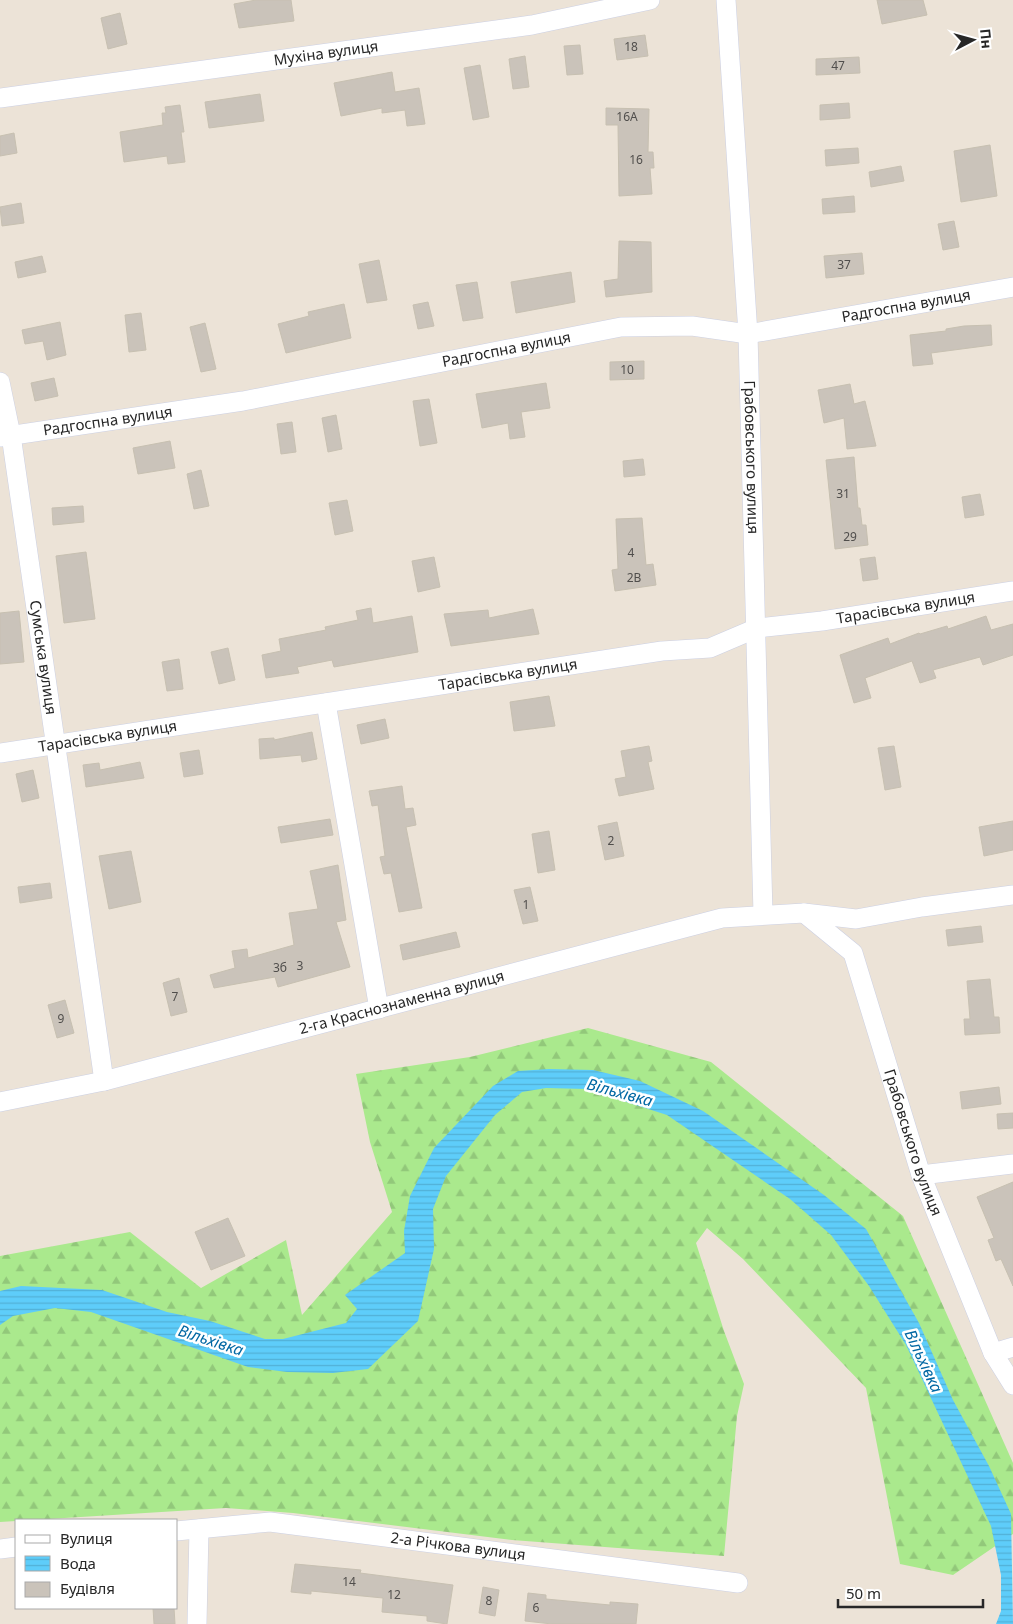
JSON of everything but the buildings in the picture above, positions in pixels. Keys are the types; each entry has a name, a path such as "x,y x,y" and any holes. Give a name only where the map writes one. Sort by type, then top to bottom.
{"street":[{"name":"Мухіна вулиця","path":"0,98 532,25 650,0"},
{"name":"Грабовського вулиця","path":"726,0 748,334 764,914"},
{"name":"Радгоспна вулиця","path":"6,436 243,400 621,327 692,326 748,334 1013,287"},
{"name":"Сумська вулиця","path":"0,382 6,436 56,745 104,1081"},
{"name":"Тарасівська вулиця","path":"0,753 662,651 710,648 757,628 822,621 1013,591"},
{"path":"326,703 380,1009"},
{"name":"2-га Краснознаменна вулиця","path":"0,1102 104,1081 722,918 804,913 856,919 922,907 1013,896"},
{"name":"Грабовського вулиця","path":"804,913 853,953 921,1176 993,1353 1013,1385"},
{"path":"921,1176 1013,1164"},
{"path":"993,1353 1013,1347"},
{"name":"2-а Річкова вулиця","path":"178,1531 270,1522 738,1583"},
{"path":"198,1624 199,1529"},
{"path":"0,1549 15,1547"}],"green space":[{"path":"588,1028 711,1062 903,1216 1013,1463 1013,1534 953,1575 900,1564 866,1388 743,1259 707,1228 696,1243 724,1331 744,1384 737,1416 724,1556 512,1540 293,1513 226,1508 48,1519 15,1519 15,1521 0,1522 0,1256 130,1232 201,1288 286,1240 302,1315 392,1212 370,1142 356,1074 470,1057"}],"water":[{"name":"Вільхівка","path":"549,1069 593,1070 640,1081 703,1111 824,1195 866,1229 919,1323 953,1400 989,1466 1011,1514 1013,1624 996,1624 1001,1611 1001,1575 991,1526 906,1345 869,1286 831,1235 790,1199 667,1115 586,1089 546,1088 522,1092 495,1115 446,1176 433,1209 434,1249 418,1321 368,1369 333,1373 287,1372 248,1367 91,1312 55,1308 13,1316 0,1325 0,1291 21,1286 102,1290 167,1312 210,1321 265,1339 283,1339 346,1323 357,1309 345,1295 405,1253 404,1231 410,1196 434,1148 493,1086 518,1071"}]}
